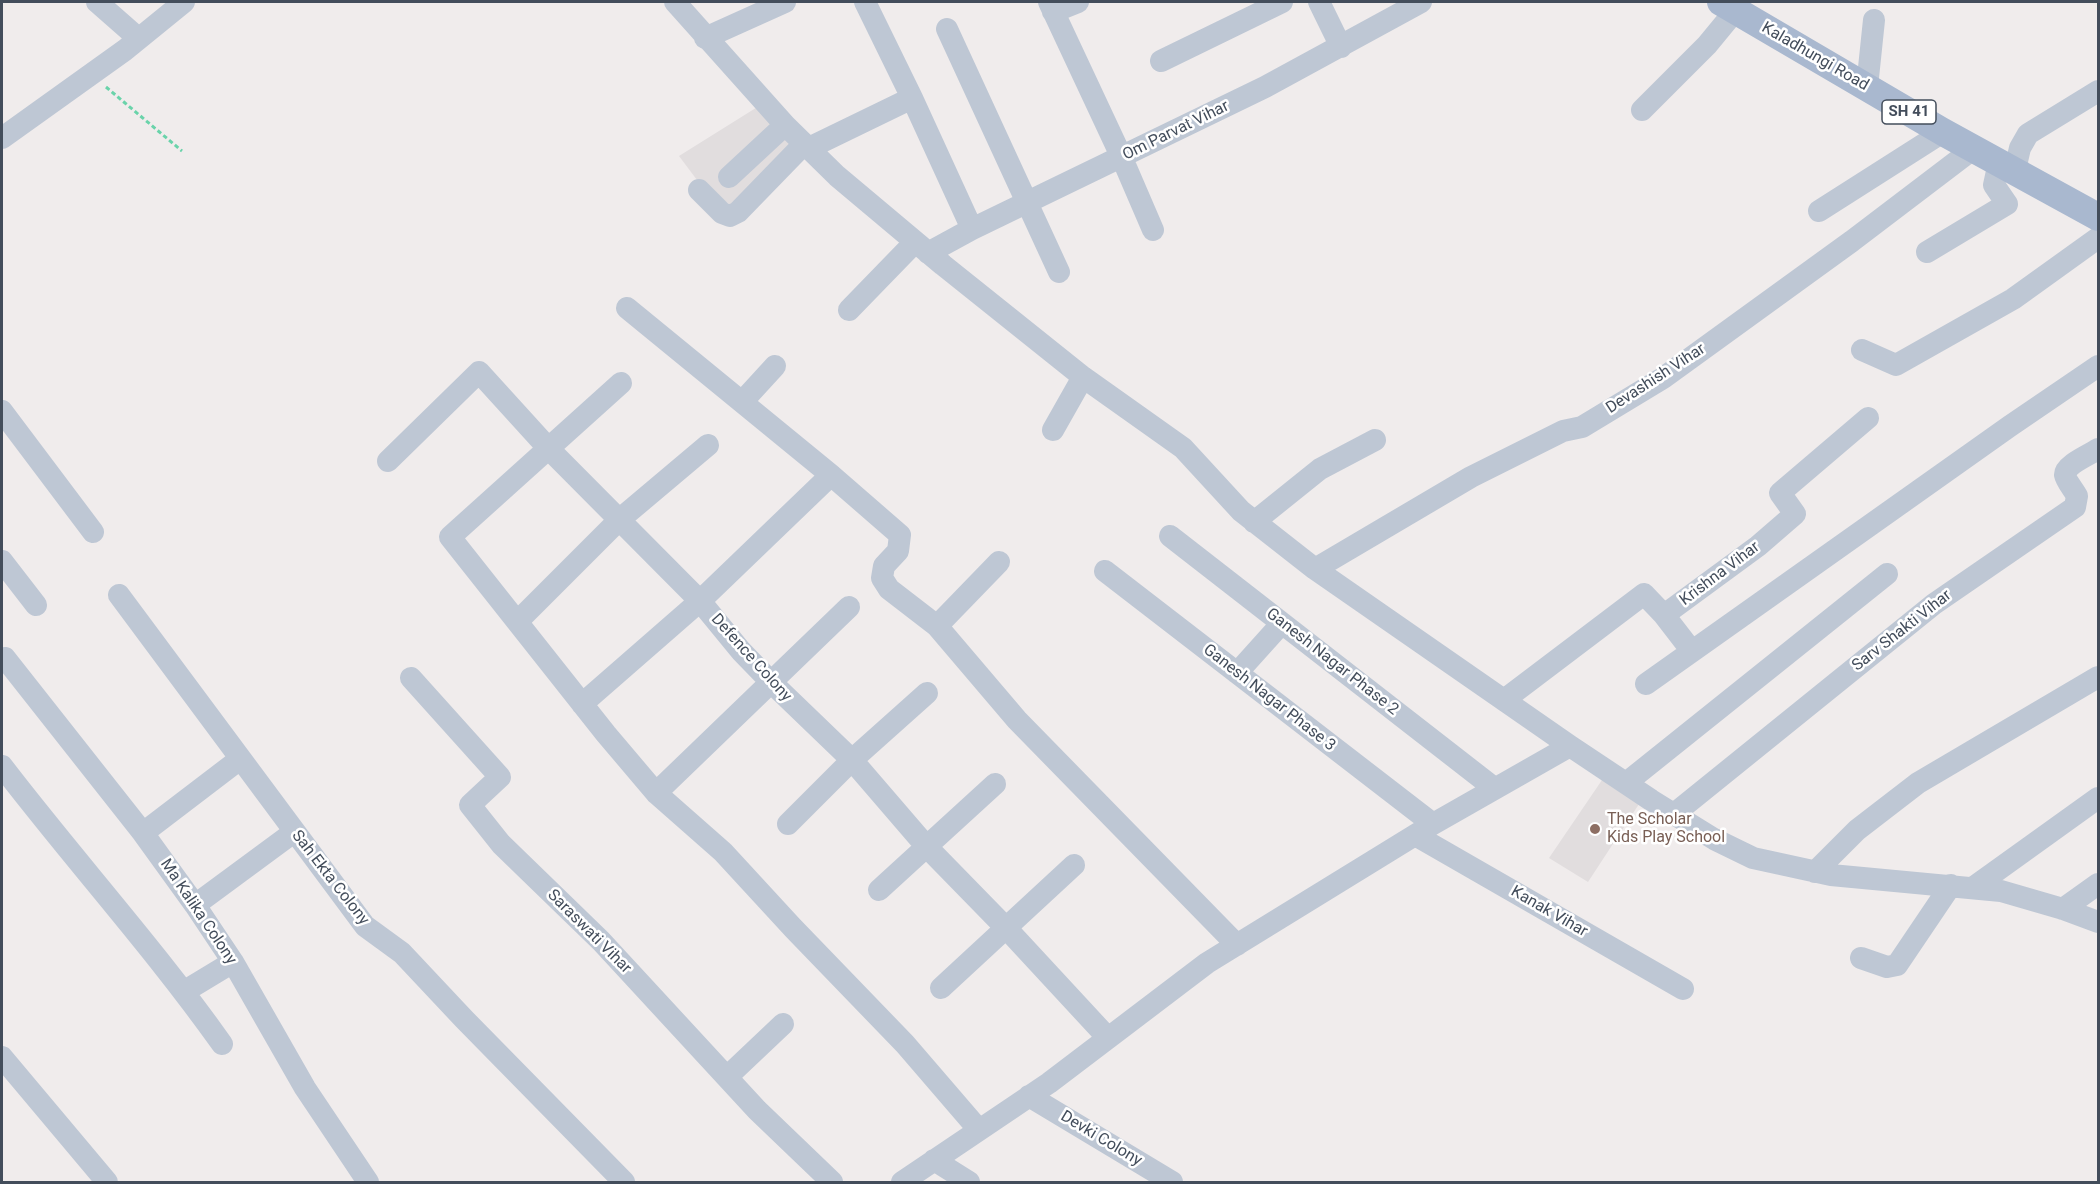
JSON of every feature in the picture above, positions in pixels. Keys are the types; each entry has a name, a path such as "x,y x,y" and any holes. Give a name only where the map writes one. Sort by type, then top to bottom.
{"main road":[{"name":"Kaladhungi Road","path":"1728,6 1943,132 2098,217"}],"street":[{"path":"98,2 138,38"},
{"path":"2,138 125,50 184,2"},
{"path":"675,2 785,125 837,176 1083,377 1183,448 1254,522 1316,570 1626,783 1713,839 1754,858 1831,875 2001,891 2098,922"},
{"path":"705,38 785,2"},
{"path":"865,2 972,229"},
{"path":"1078,2 1051,7 1153,230"},
{"path":"1161,61 1282,2"},
{"path":"1319,2 1341,47"},
{"name":"Om Parvat Vihar","path":"849,310 922,247 972,229 1122,158 1265,87 1421,2"},
{"path":"1642,110 1701,52 1728,6"},
{"path":"1867,87 1874,20"},
{"path":"947,29 1059,272"},
{"path":"1928,252 2007,204 1994,185 2008,167 2017,161 2020,148 2028,134 2098,91"},
{"path":"699,190 722,213 730,216 738,212 807,146 912,98"},
{"path":"729,177 785,125"},
{"path":"1819,211 1943,132"},
{"name":"Devashish Vihar","path":"1316,570 1471,477 1563,431 1582,427 1663,378 1852,241 1973,149"},
{"path":"1862,350 1896,365 2013,299 2098,238"},
{"path":"627,309 831,475 900,535 898,551 884,566 882,578 888,589 937,626 1017,720 1237,945"},
{"path":"742,402 775,366"},
{"path":"1646,684 1691,650 2098,366"},
{"name":"Defence Colony","path":"388,461 479,372 549,449 700,601 741,651 852,760 926,846 1108,1038"},
{"path":"1053,430 1083,377"},
{"path":"621,383 450,537 582,704 656,793 723,852 905,1044 980,1130"},
{"path":"2,411 93,532"},
{"name":"Krishna Vihar","path":"1504,700 1644,594 1665,615 1758,546 1795,514 1780,493 1868,418"},
{"path":"1254,522 1320,469 1375,440"},
{"path":"518,621 619,520 708,445"},
{"name":"Sarv Shakti Vihar","path":"1674,814 1934,604 2074,507 2077,496 2065,475 2066,470 2070,465 2098,449"},
{"path":"582,704 700,601 831,475"},
{"name":"Ganesh Nagar Phase 2","path":"1170,536 1494,788"},
{"path":"2,561 36,605"},
{"path":"937,626 999,562"},
{"name":"Ganesh Nagar Phase 3","path":"1105,571 1237,673 1424,830"},
{"path":"1626,783 1887,574"},
{"name":"Sah Ekta Colony","path":"119,596 365,926 402,953 624,1182"},
{"path":"656,793 849,607"},
{"path":"1665,615 1691,650"},
{"path":"1237,673 1282,623"},
{"name":"Ma Kalika Colony","path":"5,657 143,833 195,904 233,962 305,1088 368,1182"},
{"name":"Saraswati Vihar","path":"411,678 500,777 470,805 501,844 601,941 757,1110 832,1182"},
{"path":"1815,872 1857,830 1918,783 2098,678"},
{"path":"788,824 852,760 927,693"},
{"path":"902,1182 1029,1096 1207,963 1494,788 1570,746"},
{"path":"143,833 240,759"},
{"path":"2,766 56,836 185,992 222,1044"},
{"path":"879,890 995,784"},
{"path":"1974,887 2098,798"},
{"name":"Kanak Vihar","path":"1424,830 1683,990"},
{"path":"195,904 294,832"},
{"path":"941,988 1074,865"},
{"path":"1861,958 1887,967 1897,965 1951,885"},
{"path":"2063,909 2098,885"},
{"path":"185,992 233,962"},
{"path":"727,1077 783,1024"},
{"path":"2,1058 107,1182"},
{"name":"Devki Colony","path":"1029,1096 1172,1182"},
{"path":"934,1160 969,1182"}],"path":[{"path":"90,74 182,151"}],"shaded area":[{"path":"759,106 796,144 736,209 700,184 679,156"},
{"name":"The Scholar Kids Play School","path":"1602,780 1641,801 1588,882 1549,858"}],"place":[{"name":"The Scholar Kids Play School","path":"1595,829"}]}
